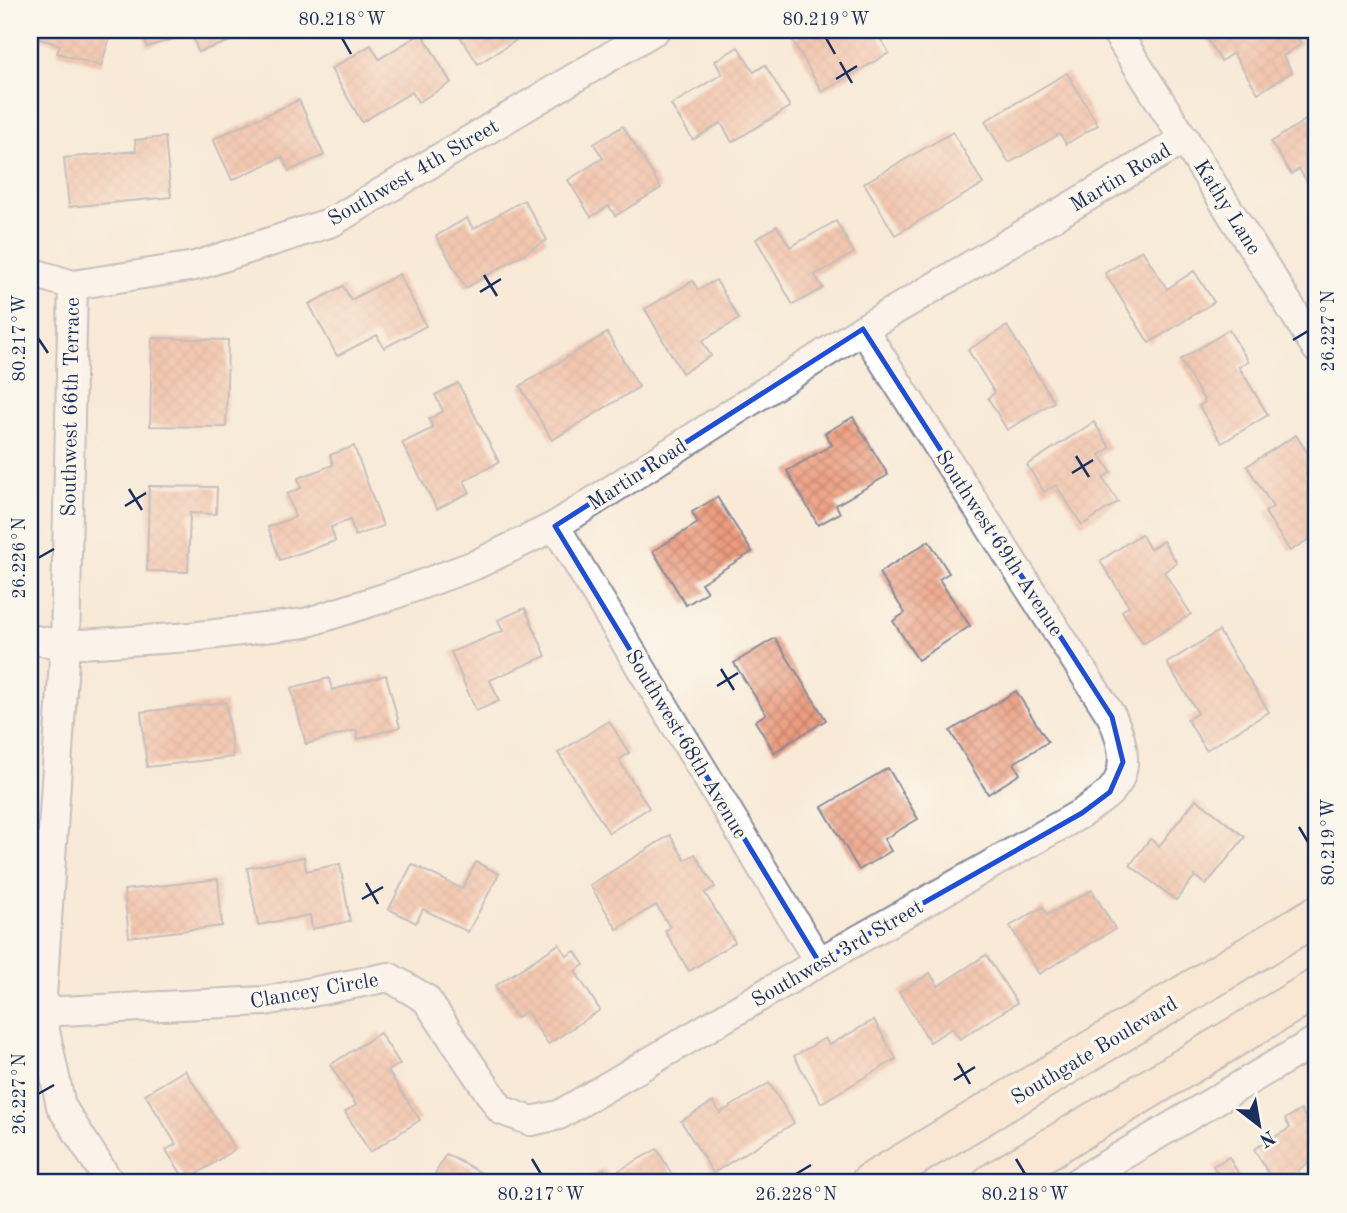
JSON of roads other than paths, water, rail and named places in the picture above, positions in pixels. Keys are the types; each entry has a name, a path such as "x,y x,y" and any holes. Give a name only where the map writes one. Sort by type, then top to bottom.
{"main road":[{"name":"Southgate Boulevard","path":"870,1183 909,1173 1317,915"},
{"path":"992,1183 1317,988"}],"street":[{"name":"Southwest 4th Street","path":"30,272 73,285 195,265 332,222 654,30"},
{"name":"Kathy Lane","path":"1115,30 1317,349"},
{"name":"Martin Road","path":"30,639 65,645 191,637 304,623 475,565 555,526 863,329 1185,139"},
{"name":"Southwest 66th Terrace","path":"73,285 65,645 35,1012 61,1106 110,1183"},
{"name":"Southwest 69th Avenue","path":"863,329 1112,717 1120,736 1123,762"},
{"name":"Southwest 68th Avenue","path":"555,526 819,962"},
{"name":"Southwest 3rd Street","path":"531,1121 559,1115 819,962 1082,813 1111,792 1120,776 1123,762"},
{"name":"Clancey Circle","path":"35,1012 265,1002 389,977 426,999 501,1110 531,1121"},
{"path":"1076,1183 1317,1040"}]}
